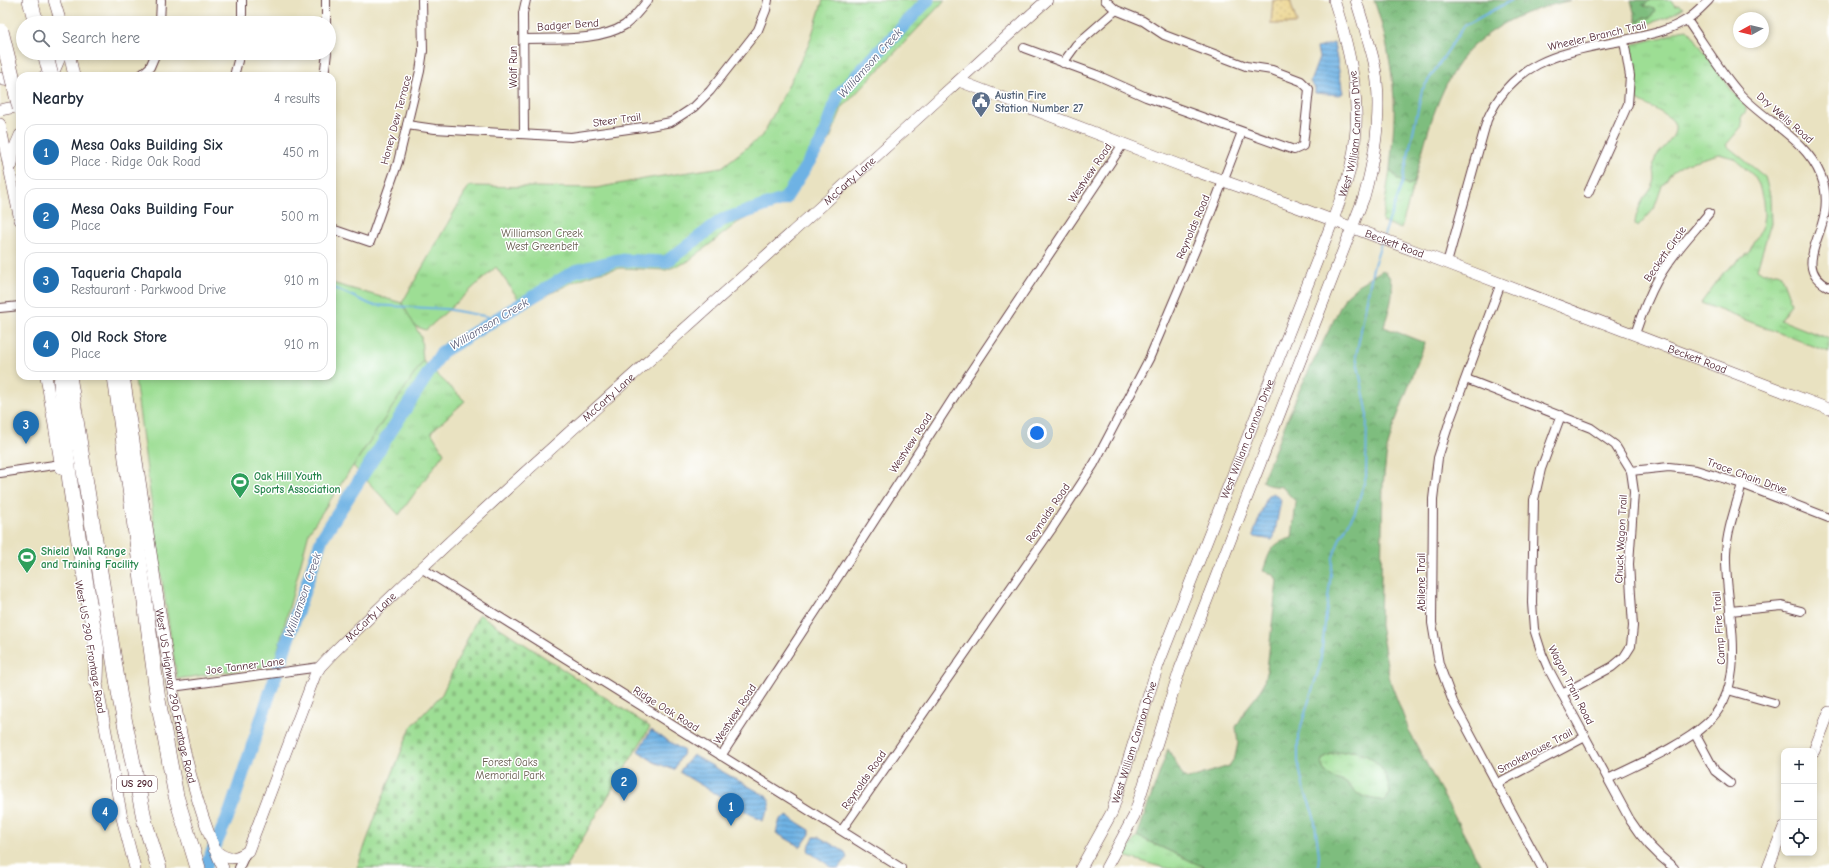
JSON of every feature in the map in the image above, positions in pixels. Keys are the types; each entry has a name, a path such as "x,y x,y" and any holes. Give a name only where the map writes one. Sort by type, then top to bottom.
{"highway":[{"path":"30,0 34,16"},
{"path":"0,30 16,92"},
{"path":"46,60 50,72"},
{"path":"61,380 63,422 68,462 97,651 96,680"},
{"name":"US 290","path":"69,380 120,698 145,823 159,868"},
{"path":"115,380 158,700 176,796 198,868"},
{"path":"185,828 206,868"}],"main road":[{"path":"54,0 59,16"},
{"name":"McCarty Lane","path":"248,851 315,675 320,667 421,568 573,428 789,235 1047,0"},
{"name":"West William Cannon Drive","path":"1081,868 1112,812 1158,665 1333,220 1351,165 1355,134 1356,104 1352,63 1334,0"},
{"name":"West William Cannon Drive","path":"1106,868 1134,816 1180,669 1353,228 1370,176 1378,116 1374,63 1356,0"},
{"path":"51,72 55,70 60,60"},
{"path":"71,60 73,72"},
{"path":"0,78 3,80 16,82"},
{"name":"Beckett Road","path":"959,81 1122,144 1333,220 1501,283 1829,409"},
{"path":"0,110 16,108"},
{"path":"0,124 16,200"},
{"path":"11,176 14,149 16,144"},
{"name":"West US 290 Frontage Road","path":"47,380 96,680 122,818 135,868"},
{"name":"West US Highway 290 Frontage Road","path":"125,380 172,687 183,747 201,814 222,868"},
{"path":"1815,748 1829,712"},
{"path":"1768,868 1781,835"},
{"path":"214,849 220,856 227,859 240,856 248,851"}],"street":[{"path":"161,16 162,0"},
{"path":"242,0 242,16"},
{"path":"326,0 326,16"},
{"name":"Honey Dew Terrace","path":"336,230 370,242 398,162 422,60 422,0"},
{"name":"Wolf Run","path":"524,134 523,13 526,0"},
{"name":"Badger Bend","path":"524,39 584,36 608,32 626,24 638,14 648,0"},
{"name":"Steer Trail","path":"407,125 435,129 571,137 671,122 701,102 758,30 766,10 768,0"},
{"path":"1024,48 1097,75 1146,97 1294,150 1300,148 1305,143 1309,89 1301,81 1272,70 1246,66 1164,35 1143,21 1116,10 1105,0"},
{"path":"1110,0 1116,10"},
{"name":"Wheeler Branch Trail","path":"1447,263 1484,129 1490,113 1501,94 1525,71 1541,62 1557,56 1659,32 1687,20 1709,0"},
{"path":"1063,63 1076,45 1116,10"},
{"name":"Dry Wells Road","path":"1687,20 1741,95 1804,149 1818,170 1824,185 1825,210 1812,255 1811,267 1814,276 1819,282 1829,288"},
{"path":"1588,193 1628,104 1630,76 1624,41"},
{"path":"144,72 150,67 153,60"},
{"path":"235,72 238,60"},
{"path":"325,72 326,60"},
{"name":"Reynolds Road","path":"842,830 1051,530 1094,464 1149,359 1224,181 1239,131"},
{"name":"Westview Road","path":"721,756 832,588 961,386 1122,144"},
{"name":"Beckett Circle","path":"1634,334 1658,278 1674,256 1710,213"},
{"name":"Abilene Trail","path":"1501,283 1441,445 1434,486 1432,623 1439,664 1448,690 1459,714 1542,868"},
{"path":"0,308 16,306"},
{"name":"Chuck Wagon Trail","path":"1466,379 1591,428 1608,438 1620,451 1631,472 1634,492 1629,564 1633,630 1631,646 1624,657 1612,667 1562,694"},
{"name":"Wagon Train Road","path":"1561,415 1541,469 1534,500 1532,616 1537,641 1562,694 1630,820 1643,841 1674,868"},
{"path":"0,473 61,464"},
{"name":"Trace Chain Drive","path":"1631,472 1660,468 1688,468 1742,484 1829,518"},
{"name":"Camp Fire Trail","path":"1608,779 1695,734 1712,718 1728,690 1733,672 1734,655 1726,551 1730,525 1742,484"},
{"name":"Ridge Oak Road","path":"421,568 901,868"},
{"path":"1730,610 1775,606 1791,607 1801,611"},
{"name":"Joe Tanner Lane","path":"172,687 320,667"},
{"path":"1728,690 1774,703"},
{"path":"1695,734 1715,771 1730,783"},
{"name":"Smokehouse Trail","path":"1496,784 1585,737"},
{"name":"McCarty Lane","path":"239,868 248,851"}],"green space":[{"name":"Williamson Creek West Greenbelt","path":"823,0 945,0 842,108 829,141 810,170 784,198 737,223 687,262 666,270 620,268 596,273 573,282 524,307 496,267 426,330 365,309 402,303 469,186 596,188 722,167 763,135 809,44"},
{"path":"1374,0 1571,0 1535,10 1510,20 1483,38 1466,53 1447,83 1433,115 1414,183 1408,185 1397,179 1390,169 1394,116 1392,74"},
{"path":"1631,0 1651,0 1644,6 1654,8 1655,12 1650,18 1644,17 1639,21 1636,20"},
{"path":"1651,0 1672,0 1676,6 1678,5 1683,8 1666,18 1637,27 1636,20 1639,21 1655,12 1644,6 1645,3"},
{"path":"1687,29 1732,91 1746,107 1746,111 1741,118 1742,126 1726,145 1765,177 1770,195 1771,223 1757,269 1763,273 1780,273 1791,303 1781,320 1829,339 1829,352 1701,303 1724,272 1749,252 1762,227 1764,215 1763,201 1759,185 1754,176 1733,158 1719,154 1687,163 1678,168 1670,174 1662,186 1654,209 1638,227 1635,224 1641,204 1655,180 1655,159 1669,142 1675,128 1672,120 1663,113 1636,99 1635,71 1630,48 1634,44 1664,37 1680,30"},
{"path":"1390,169 1397,179 1408,185 1414,183 1401,229 1382,222"},
{"path":"1383,270 1388,275 1392,289 1392,297 1384,327 1425,343 1396,420 1387,449 1383,485 1380,625 1390,681 1410,733 1482,868 1206,868 1137,836 1168,749 1183,776 1188,779 1229,766 1235,757 1238,743 1236,727 1247,708 1262,689 1267,669 1277,580 1273,574 1263,571 1275,545 1292,538 1296,502 1282,487 1268,485 1262,481 1298,393 1345,297 1361,283","holes":["1353,751 1361,753 1374,761 1383,772 1389,786 1390,794 1385,801 1358,794 1346,783 1328,775 1322,766 1322,761 1329,755"]},
{"name":"Oak Hill Youth Sports Association","path":"336,284 402,303 421,337 423,361 309,532 274,665 177,679 159,561 135,380 336,380"},
{"path":"423,361 465,401 431,432 444,453 399,515 353,466"},
{"name":"Forest Oaks Memorial Park","path":"479,614 650,727 566,866 568,868 357,868 377,812 411,727 442,694"},
{"path":"1353,751 1361,753 1374,761 1383,772 1389,786 1390,794 1384,801 1362,796 1355,792 1346,783 1333,778 1326,773 1322,766 1322,761 1325,758 1335,753"},
{"path":"1137,836 1206,868 1164,868 1124,856"}],"sand":[{"path":"1273,0 1290,0 1297,24 1271,24"}],"water":[{"path":"1334,43 1343,93 1340,95 1315,93 1315,88 1310,82 1319,58 1317,48"},
{"path":"1273,493 1281,500 1274,537 1272,540 1255,537 1253,535 1267,497"},
{"path":"651,730 684,751 674,770 654,762 638,751"},
{"path":"693,755 766,796 769,799 770,805 768,812 762,821 679,772"},
{"path":"787,816 810,830 810,834 801,847 776,833 780,819"},
{"path":"814,837 819,837 845,852 847,858 839,868 833,868 809,852 808,848"}],"waterway":[{"name":"Williamson Creek","path":"205,868 230,812 322,538 442,352 575,271 618,260 666,262 722,220 785,199 821,143 838,95 928,0"},
{"path":"1384,235 1402,184 1422,90 1464,26 1512,0"},
{"path":"1318,868 1319,855 1314,816 1303,786 1298,761 1298,736 1320,665 1333,557 1340,538 1355,512 1366,477 1367,410 1356,356 1373,268 1381,243"},
{"path":"336,289 372,305 446,309 495,318"}],"place":[{"name":"Austin Fire Station Number 27","path":"981,118"},
{"name":"Taqueria Chapala","path":"26,444"},
{"name":"Oak Hill Youth Sports Association","path":"240,499"},
{"name":"Shield Wall Range and Training Facility","path":"27,574"},
{"name":"Mesa Oaks Building Four","path":"624,801"},
{"name":"Mesa Oaks Building Six","path":"731,826"},
{"name":"Old Rock Store","path":"105,831"}]}
